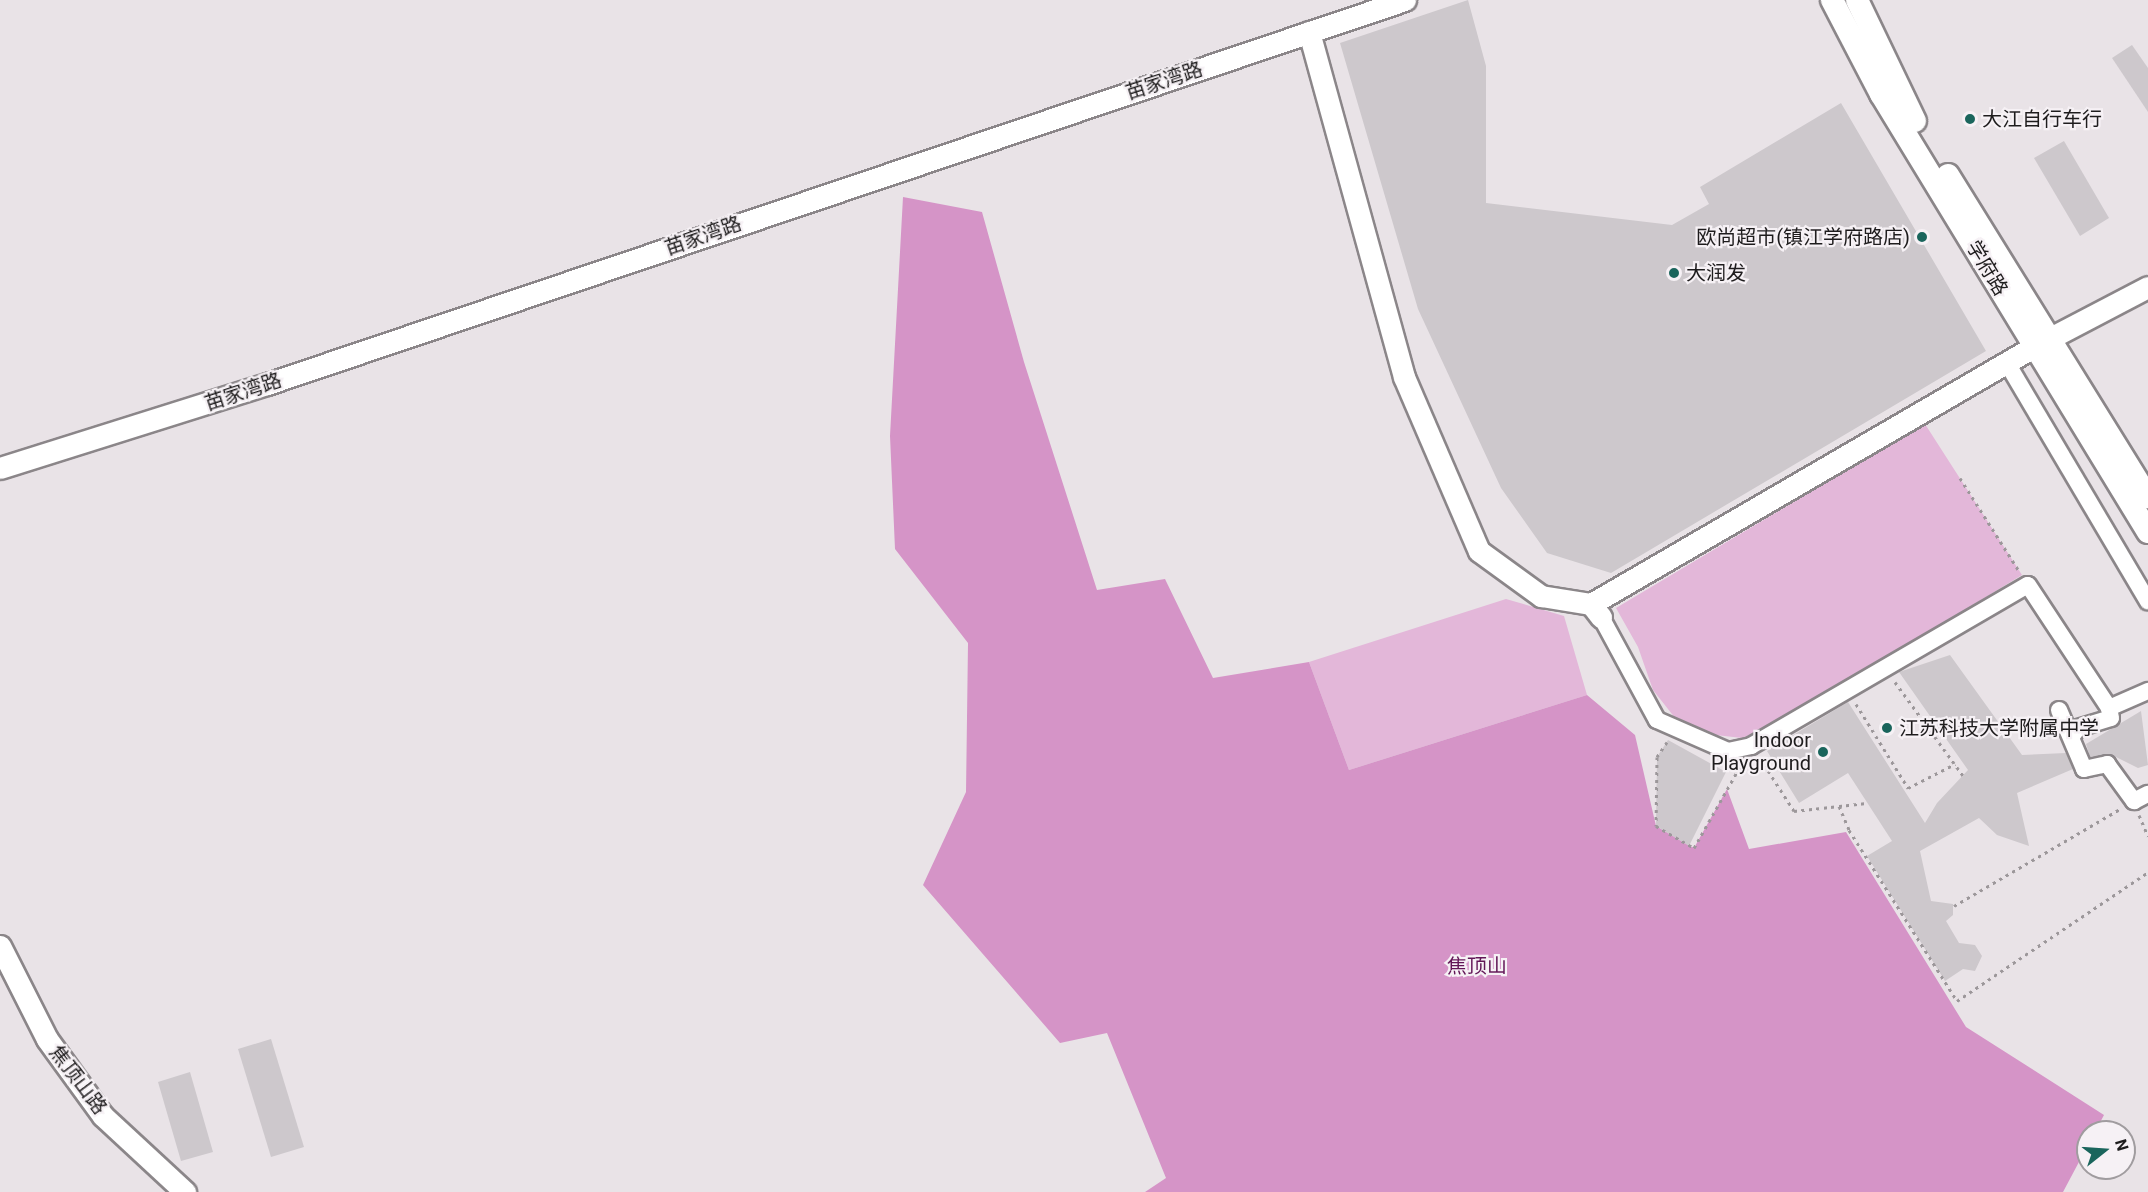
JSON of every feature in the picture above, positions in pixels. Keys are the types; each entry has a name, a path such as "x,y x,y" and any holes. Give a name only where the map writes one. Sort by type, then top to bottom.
{"main road":[{"name":"学府路","path":"1832,0 1881,94 2043,343 2148,497"},
{"name":"学府路","path":"1857,0 1904,104 2043,343 2148,532"}],"street":[{"name":"苗家湾路","path":"0,468 278,381 1405,0"},
{"path":"1309,32 1404,377 1479,551 1541,596 1596,610 2007,363 2148,287"},
{"path":"2007,363 2148,601"},
{"path":"1596,610 1657,720 1728,751 1751,746 2028,585 2109,708 2111,718 2078,728 2072,736"},
{"path":"2109,708 2148,691"},
{"path":"2059,710 2072,736 2084,769 2107,764 2141,798"},
{"name":"焦顶山路","path":"0,946 47,1039 103,1116 185,1192"}],"path":[{"path":"1960,478 2028,585"},
{"path":"1886,668 1964,777"},
{"path":"1847,690 1908,788 1955,764"},
{"path":"1676,728 1657,757 1656,826 1694,848 1751,746 1794,811 1867,803"},
{"path":"1954,906 2141,798"},
{"path":"1839,806 1849,830 1957,1001 2148,872"}],"shaded area":[{"path":"1925,424 2022,575 1778,724 1742,738 1707,734 1679,723 1653,690 1638,647 1616,608"},
{"path":"1506,599 1564,616 1587,695 1349,770 1309,662"}],"green space":[{"name":"焦顶山","path":"903,197 982,212 1024,362 1097,590 1165,579 1213,678 1309,662 1349,770 1587,695 1635,735 1656,826 1694,848 1727,789 1749,849 1846,832 1966,1027 2104,1115 2101,1120 2076,1120 2076,1168 2063,1192 1145,1192 1166,1178 1107,1033 1060,1043 923,885 966,792 968,643 895,549 890,436"}],"building":[{"name":"大润发","path":"1468,0 1486,66 1486,203 1672,225 1709,204 1700,187 1841,103 1986,351 1611,573 1547,553 1501,488 1418,309 1340,43"},
{"path":"2132,45 2148,68 2148,112 2112,58"},
{"path":"2064,141 2109,218 2080,236 2034,158"},
{"path":"1950,655 2022,755 2066,753 2073,769 2017,793 2029,846 1997,835 1979,818 1920,851 1931,901 1953,904 1953,915 1946,921 1959,943 1975,945 1982,956 1975,971 1963,969 1945,981 1867,856 1892,841 1848,773 1799,803 1767,751 1848,702 1925,823 1937,803 1968,770 1899,672"},
{"path":"2141,711 2148,765 2138,768 2110,754 2090,757 2086,744"},
{"path":"1668,740 1726,772 1689,846 1656,826 1657,757"},
{"path":"271,1039 304,1147 271,1157 238,1049"},
{"path":"190,1072 213,1152 181,1161 158,1082"}],"place":[{"name":"大江自行车行","path":"1970,119"},
{"name":"欧尚超市(镇江学府路店)","path":"1922,237"},
{"name":"大润发","path":"1674,273"},
{"name":"江苏科技大学附属中学","path":"1887,728"},
{"name":"Indoor Playground","path":"1823,752"}]}
